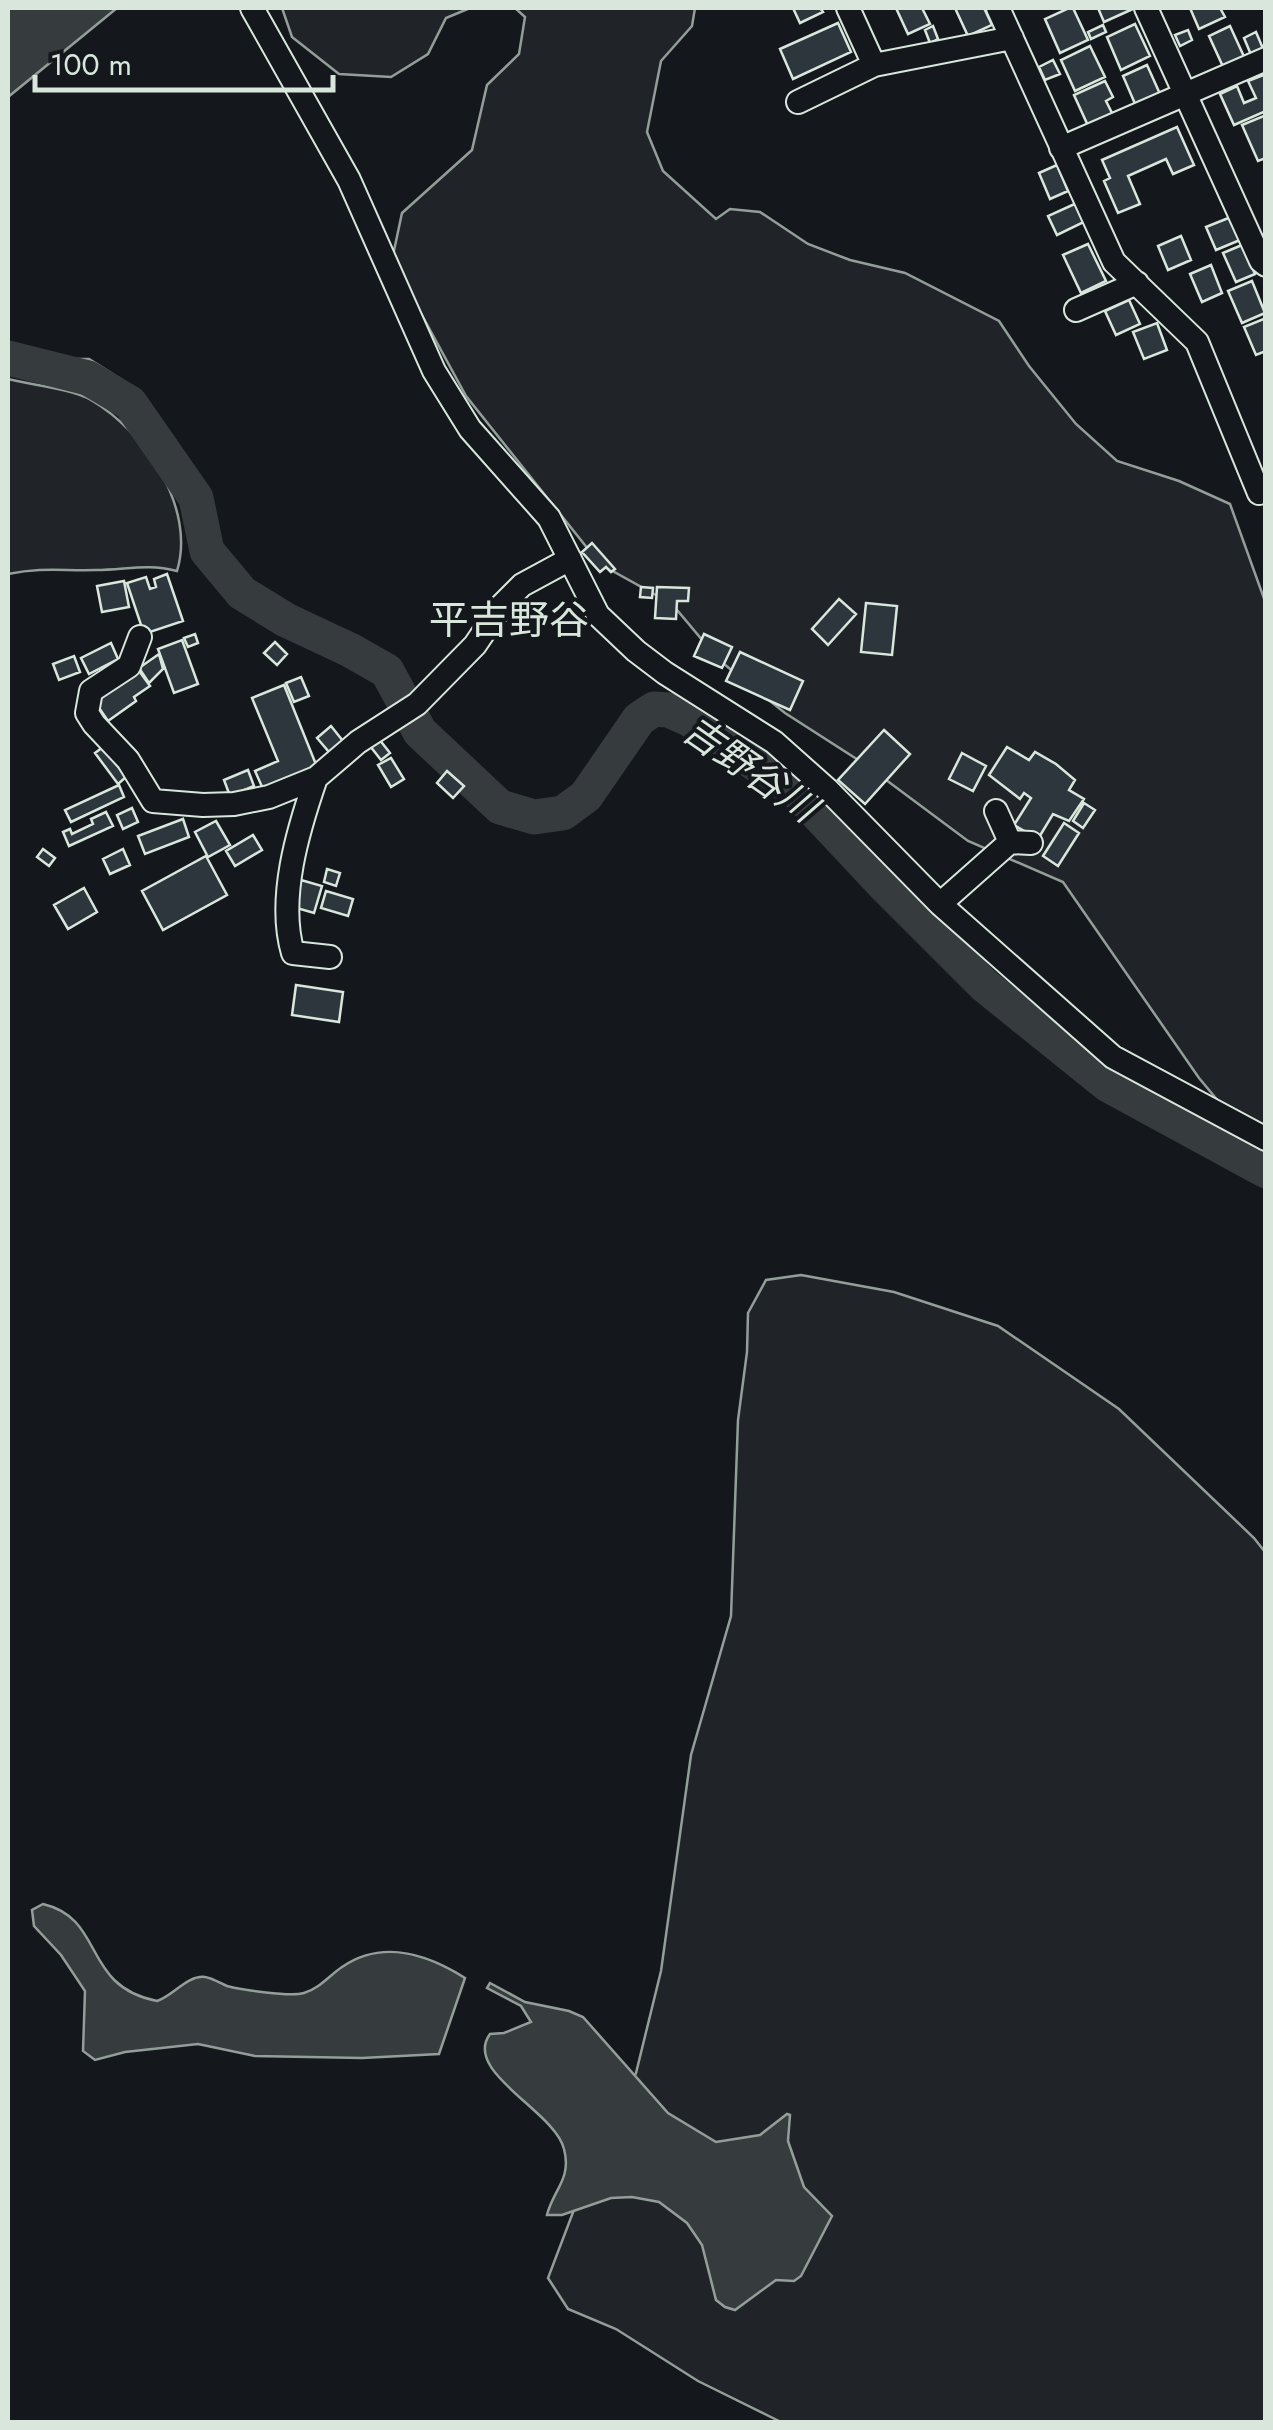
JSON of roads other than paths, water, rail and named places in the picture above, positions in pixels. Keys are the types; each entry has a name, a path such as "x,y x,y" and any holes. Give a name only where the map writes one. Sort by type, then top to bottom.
{"street":[{"path":"252,8 349,180 434,370 470,428 549,518 598,614 636,652 774,742 828,790 940,904 1113,1057 1266,1139"},
{"path":"848,8 874,65"},
{"path":"998,8 1114,262 1198,342 1259,493 1266,490"},
{"path":"1146,8 1260,262 1266,266"},
{"path":"798,102 874,65 1012,38"},
{"path":"1061,148 1266,59"},
{"path":"1076,310 1137,284"},
{"path":"140,637 129,666 91,691 88,712 94,724 128,760 153,801 203,805 269,798 316,778 358,742 409,709 474,645 502,604 522,584 570,560"},
{"path":"316,778 298,832 286,912 287,932 294,953 330,957"},
{"path":"940,904 1021,842 996,811"}],"waterway":[{"name":"吉野谷川","path":"8,358 88,378 130,403 196,498 207,551 242,593 387,671 420,732 500,807 534,817 563,813 586,796 639,719 654,709 689,719 797,792 984,985 1108,1085 1266,1171"}],"district":[{"name":"平吉野谷","path":"509,620"}]}
